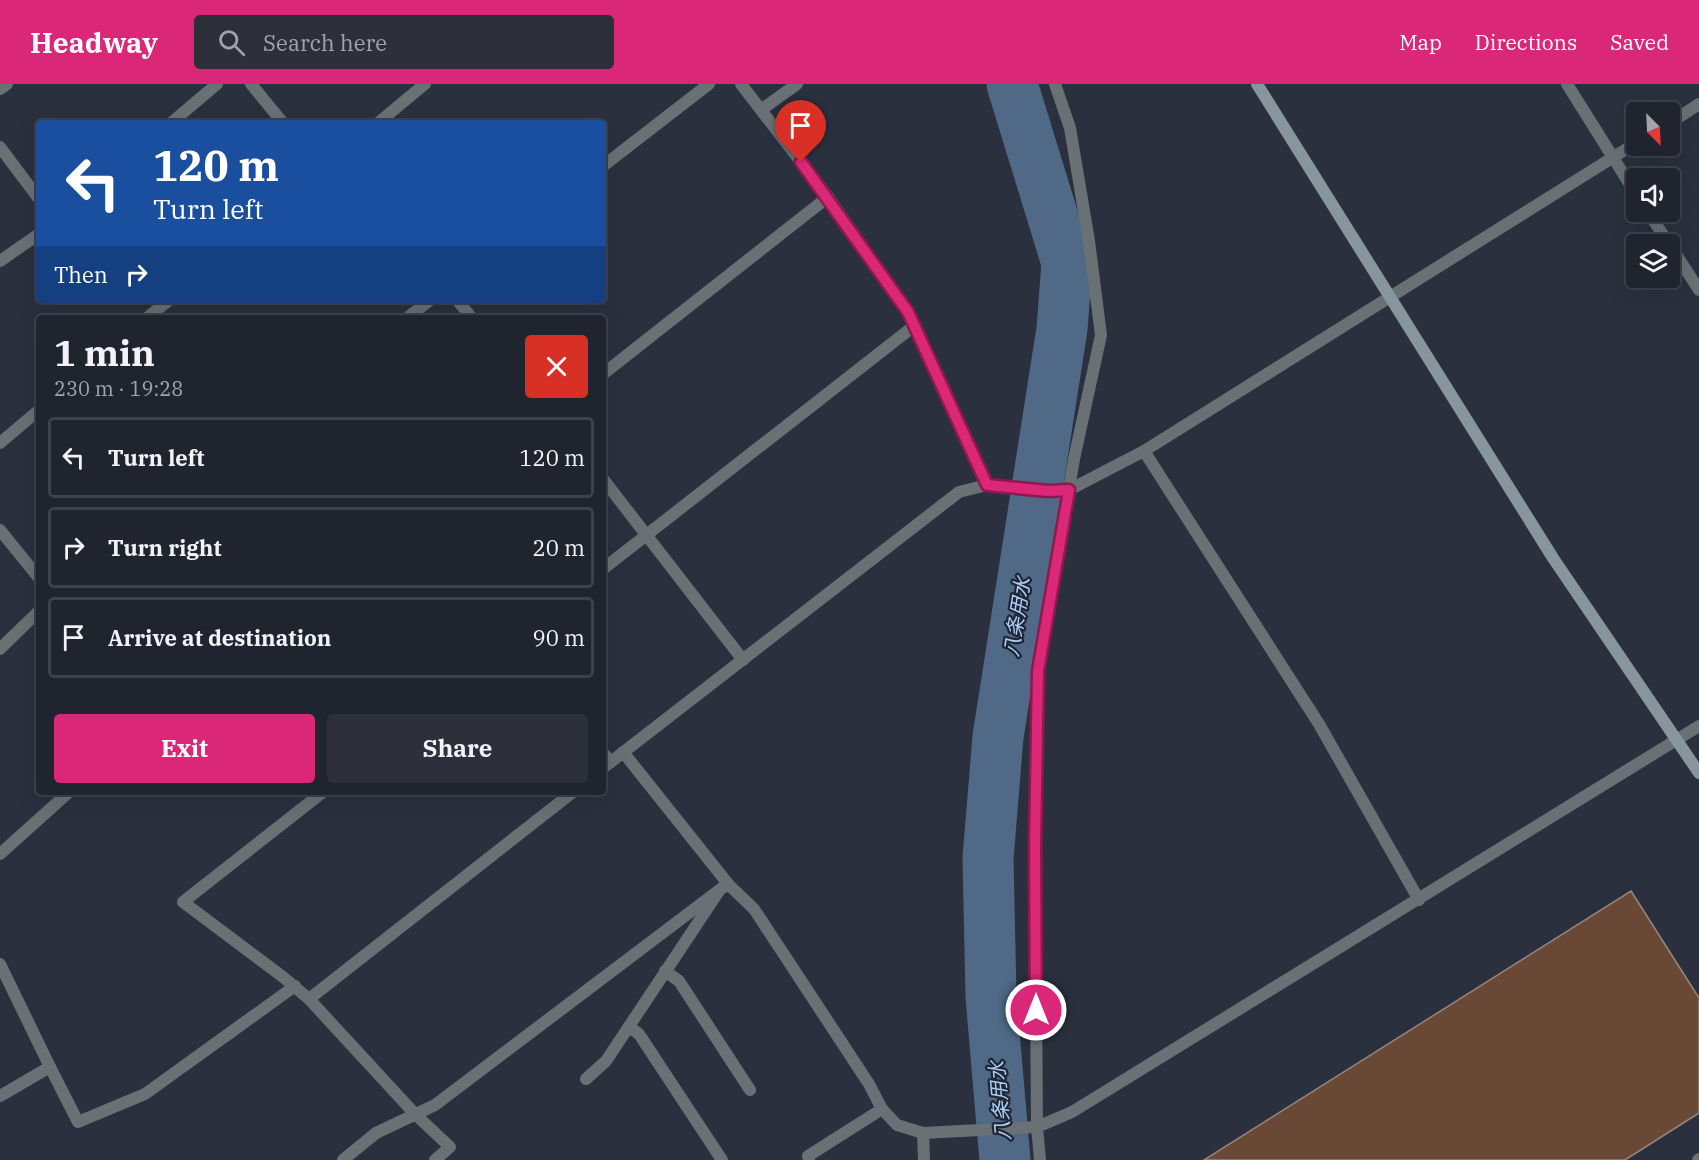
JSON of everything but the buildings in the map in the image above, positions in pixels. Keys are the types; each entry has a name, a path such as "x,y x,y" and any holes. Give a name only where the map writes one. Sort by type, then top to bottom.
{"street":[{"path":"0,89 7,84"},
{"path":"175,120 217,84"},
{"path":"251,84 281,120"},
{"path":"382,120 425,84"},
{"path":"606,164 709,84"},
{"path":"741,84 828,197 908,312 987,485"},
{"path":"762,109 797,84"},
{"path":"1040,1160 1037,1127 1035,847 1038,671 1074,459 1101,335 1089,241 1070,128 1055,84"},
{"path":"1257,84 1553,558 1699,772"},
{"path":"1567,84 1626,178"},
{"path":"1680,116 1699,104"},
{"path":"0,147 36,195"},
{"path":"606,761 623,752 959,492 987,485 1048,491 1069,490 1144,451 1626,150"},
{"path":"606,372 828,197"},
{"path":"0,261 36,236"},
{"path":"1680,261 1699,290"},
{"path":"151,315 165,303"},
{"path":"412,315 426,303"},
{"path":"460,303 470,315"},
{"path":"606,567 914,326"},
{"path":"0,443 36,413"},
{"path":"1144,451 1318,724 1419,900"},
{"path":"606,483 743,660"},
{"path":"0,530 36,574"},
{"path":"0,650 36,614"},
{"path":"623,752 725,886 754,909 869,1084 882,1109 897,1125 923,1134 1037,1127 1072,1112 1699,726"},
{"path":"0,854 66,795"},
{"path":"319,795 183,902 309,999 415,1114 450,1147 435,1160"},
{"path":"309,999 569,795"},
{"path":"586,1079 606,1061 725,886"},
{"path":"343,1160 376,1132 435,1104 725,886"},
{"path":"0,964 78,1122 145,1094 295,986"},
{"path":"666,971 680,981 750,1090"},
{"path":"629,1027 639,1034 722,1160"},
{"path":"0,1095 50,1066"},
{"path":"809,1160 808,1156 882,1109"},
{"path":"923,1134 924,1160"}],"waterway":[{"name":"八条用水","path":"1005,1160 991,997 988,858 998,737 1062,329 1067,263 1012,84"}],"route":[{"path":"801,162 908,312 987,485 1048,491 1069,490 1038,671 1035,847 1036,1010"}]}
